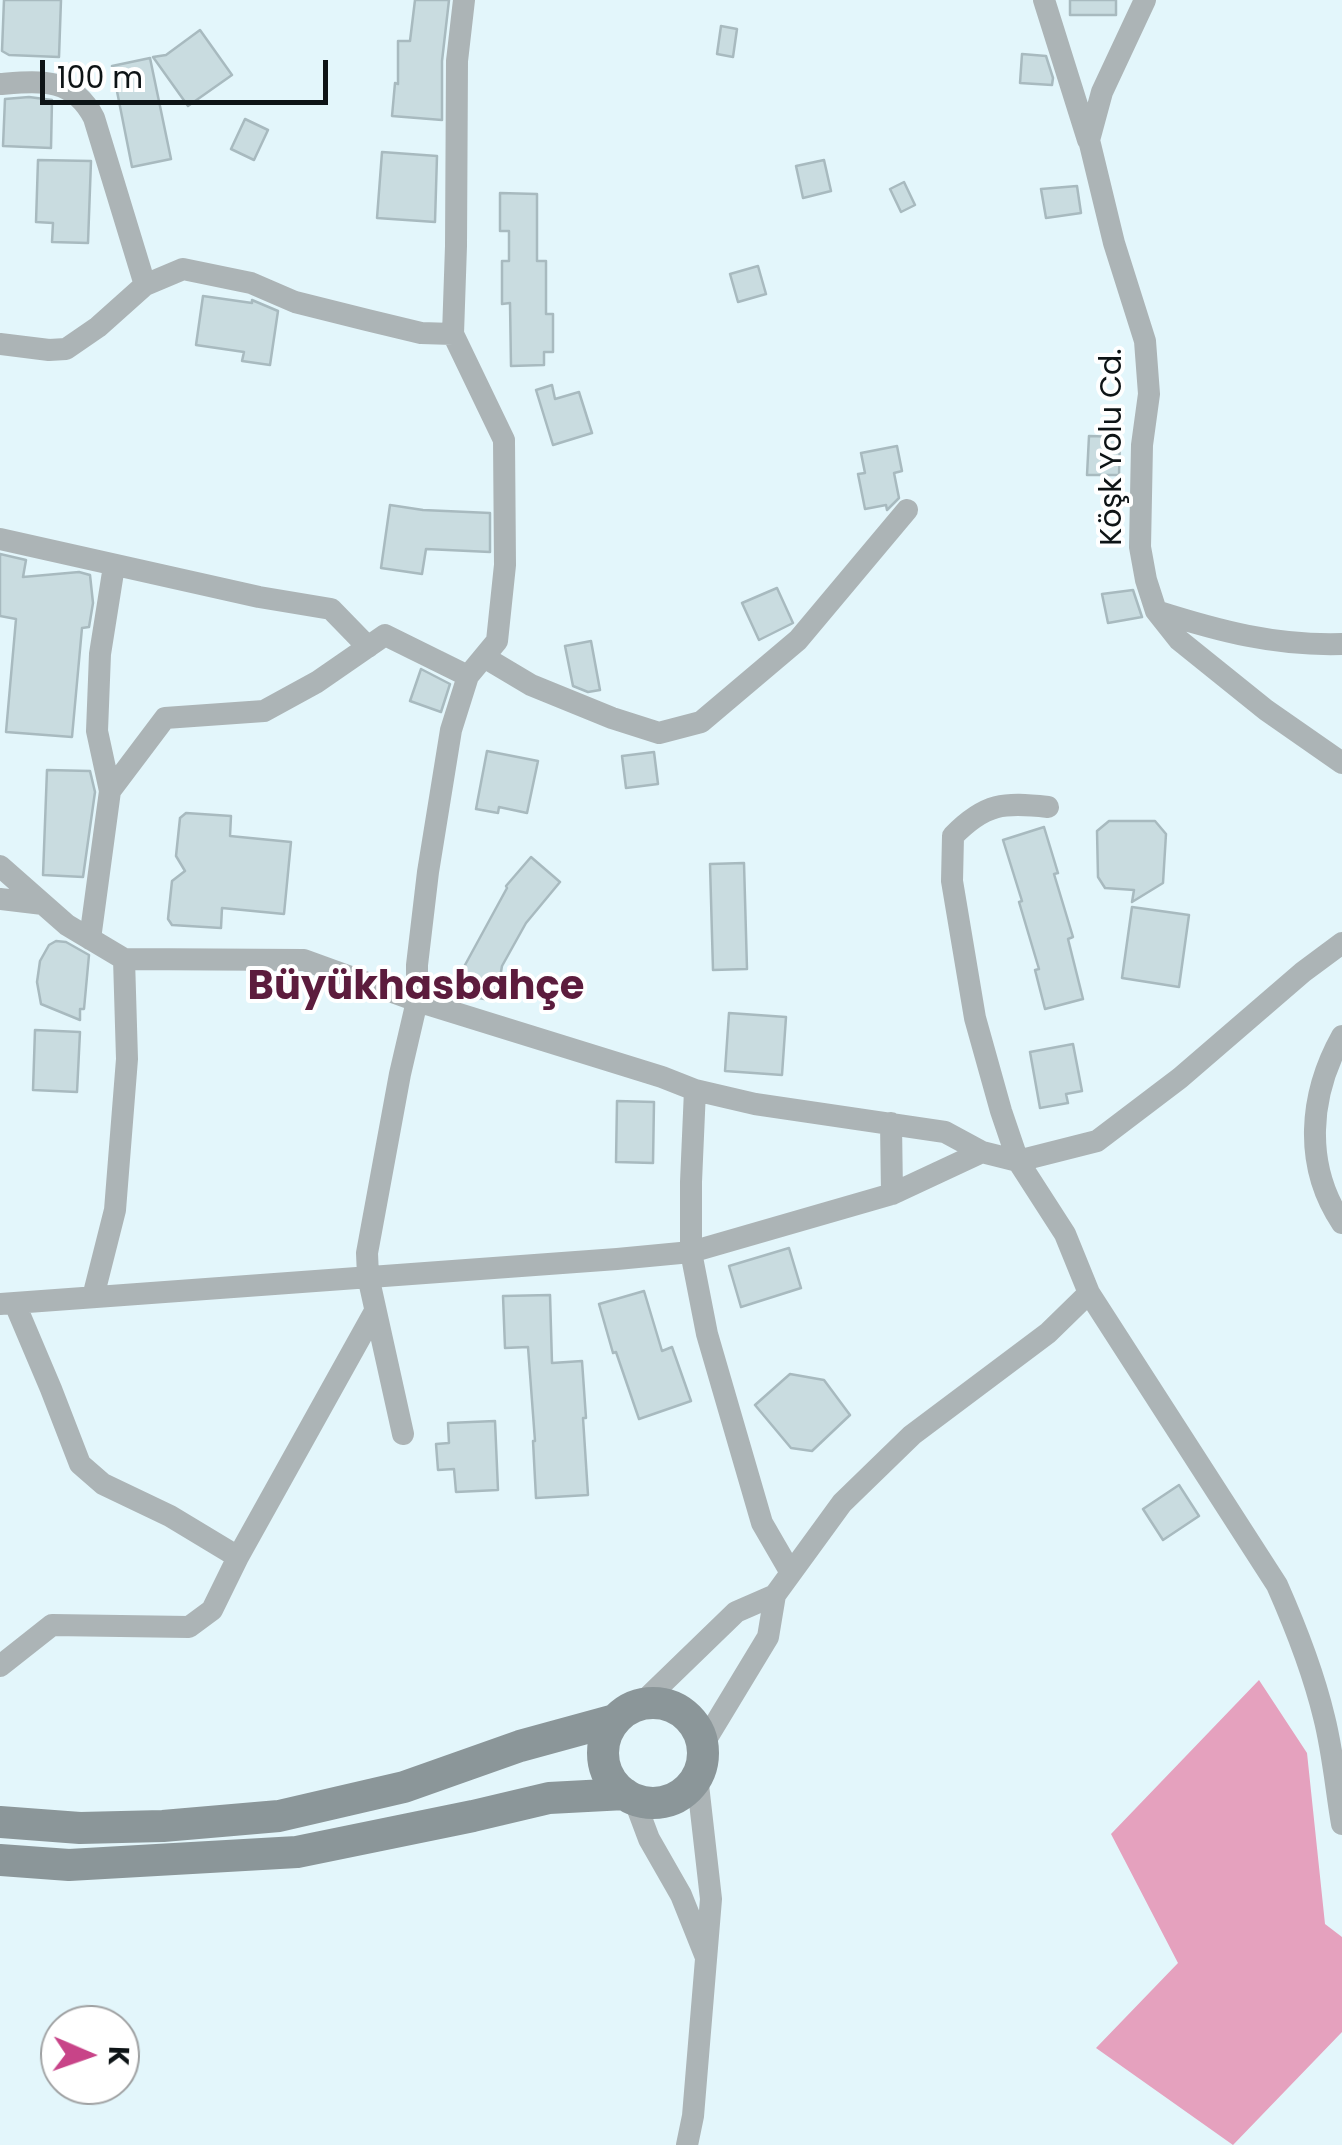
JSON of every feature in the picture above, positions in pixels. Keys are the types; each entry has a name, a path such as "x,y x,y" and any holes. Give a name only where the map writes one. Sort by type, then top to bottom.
{"street":[{"path":"403,1434 368,1276 367,1253 417,1001 424,909 451,730 468,676 497,641 505,564 504,440 453,334 457,61 464,0"},
{"path":"1044,0 1089,140"},
{"name":"Köşk Yolu Cd.","path":"1145,0 1102,92 1089,140 1114,243 1146,341 1149,394 1142,445 1140,548 1146,580 1156,611 1179,640 1266,710 1342,763"},
{"path":"0,84 53,84 72,89 85,100 94,118 144,284"},
{"path":"0,344 66,349 98,327 144,284 183,269 251,283 295,302 421,333 453,334"},
{"path":"484,657 531,685 660,733 701,722 798,640 907,510"},
{"path":"0,539 258,597 331,609 368,647"},
{"path":"90,939 110,791 98,731 100,654 114,566"},
{"path":"1156,611 1218,631 1304,645 1342,644"},
{"path":"110,791 165,718 264,711 318,682 385,635 468,676"},
{"path":"1048,807 998,806 971,817 953,836 952,881 975,1018 1000,1111 1018,1161 1065,1234 1088,1293 1277,1585 1313,1675 1342,1824"},
{"path":"0,866 67,926 124,959 304,960 417,1001 695,1090 755,1104 945,1132 982,1152 1018,1161 1098,1141 1342,943"},
{"path":"0,900 43,904"},
{"path":"93,1297 116,1210 127,1058 124,959"},
{"path":"1342,1036 1328,1064 1315,1119 1320,1180 1342,1222"},
{"path":"695,1090 691,1252 707,1334 762,1524 791,1573"},
{"path":"890,1123 892,1194"},
{"path":"238,1557 170,1516 103,1484 80,1464 52,1389 7,1304 691,1252 892,1194 982,1152"},
{"path":"775,1596 736,1612 605,1738 604,1759 611,1779 630,1796 644,1802 665,1801 684,1792 768,1636 775,1596 842,1504 912,1436 1048,1334 1088,1293"},
{"path":"0,1666 52,1625 189,1628 212,1610 376,1311"},
{"path":"0,1822 80,1828 280,1816 404,1787 520,1746 662,1703 681,1711 696,1726 711,1899 694,2116 688,2145"},
{"path":"0,1860 69,1865 296,1852 549,1798 630,1796"},
{"path":"630,1796 681,1895 708,1960"}],"shaded area":[{"path":"1259,1680 1307,1753 1325,1924 1342,1937 1342,2032 1233,2145 1096,2048 1178,1963 1111,1834"}],"building":[{"path":"4,0 61,0 59,57 9,55 2,51"},
{"path":"415,0 449,0 442,61 442,120 392,116 395,83 398,84 398,41 410,41"},
{"path":"1070,0 1116,0 1116,15 1070,15"},
{"path":"721,26 737,29 733,57 717,54"},
{"path":"200,30 232,75 188,106 153,57 166,55"},
{"path":"1022,54 1046,56 1052,85 1020,83"},
{"path":"150,58 171,159 132,167 112,66"},
{"path":"5,99 52,100 51,148 3,146"},
{"path":"245,119 268,130 254,160 231,149"},
{"path":"382,152 437,156 435,222 377,218"},
{"path":"38,160 91,161 88,243 52,242 53,223 36,222"},
{"path":"824,160 831,191 803,198 796,166"},
{"path":"904,182 915,205 901,212 890,189"},
{"path":"1077,186 1081,213 1046,218 1041,189"},
{"path":"500,193 537,194 537,261 546,261 546,314 553,314 553,352 544,352 544,365 511,366 510,303 502,304 502,261 509,261 509,231 500,231"},
{"path":"758,266 766,294 738,302 730,274"},
{"path":"203,296 252,300 278,311 270,365 242,361 244,352 196,345"},
{"path":"552,385 555,399 579,392 592,433 553,445 536,390"},
{"path":"1089,436 1120,437 1119,475 1087,475"},
{"path":"897,446 902,471 894,473 899,498 887,510 886,505 865,509 858,474 865,473 861,453"},
{"path":"390,505 490,513 490,552 426,549 422,574 381,568"},
{"path":"0,554 26,560 23,577 79,572 90,575 93,603 89,627 82,628 72,737 6,732 16,619 0,616"},
{"path":"777,588 793,623 759,640 742,603"},
{"path":"1133,590 1142,617 1108,623 1102,594"},
{"path":"591,641 600,690 588,692 573,686 565,646"},
{"path":"421,669 450,684 441,712 410,701"},
{"path":"487,751 538,761 527,813 499,807 498,813 476,809"},
{"path":"654,752 658,784 626,788 622,756"},
{"path":"47,770 90,771 95,792 83,877 43,875"},
{"path":"186,813 231,816 230,836 291,842 284,914 222,908 221,928 172,925 168,919 172,881 185,871 176,856 180,818"},
{"path":"1109,821 1155,821 1166,834 1163,883 1132,902 1134,890 1105,888 1098,877 1097,831"},
{"path":"1044,827 1073,937 1068,939 1083,999 1045,1009 1035,970 1039,969 1003,840"},
{"path":"531,857 560,882 526,923 502,966 496,1001 461,995 465,965 506,886"},
{"path":"744,863 747,969 713,970 710,864"},
{"path":"1132,907 1189,915 1179,987 1122,978"},
{"path":"56,941 89,955 80,1020 41,1004 37,982 40,961"},
{"path":"729,1013 786,1017 782,1075 725,1071"},
{"path":"35,1030 80,1032 77,1092 33,1090"},
{"path":"1073,1044 1082,1091 1066,1094 1068,1103 1040,1108 1030,1052"},
{"path":"617,1101 654,1102 653,1163 616,1162"},
{"path":"789,1248 801,1288 741,1307 729,1266"},
{"path":"644,1291 662,1351 672,1347 691,1401 639,1419 599,1304"},
{"path":"550,1295 552,1363 582,1361 588,1495 536,1498 528,1347 505,1348 503,1296"},
{"path":"790,1374 824,1380 850,1415 812,1451 791,1448 755,1405"},
{"path":"495,1421 498,1490 456,1492 454,1469 438,1470 436,1444 449,1443 448,1423"},
{"path":"1179,1485 1199,1516 1163,1540 1143,1509"}],"district":[{"name":"Büyükhasbahçe","path":"416,989"}]}
